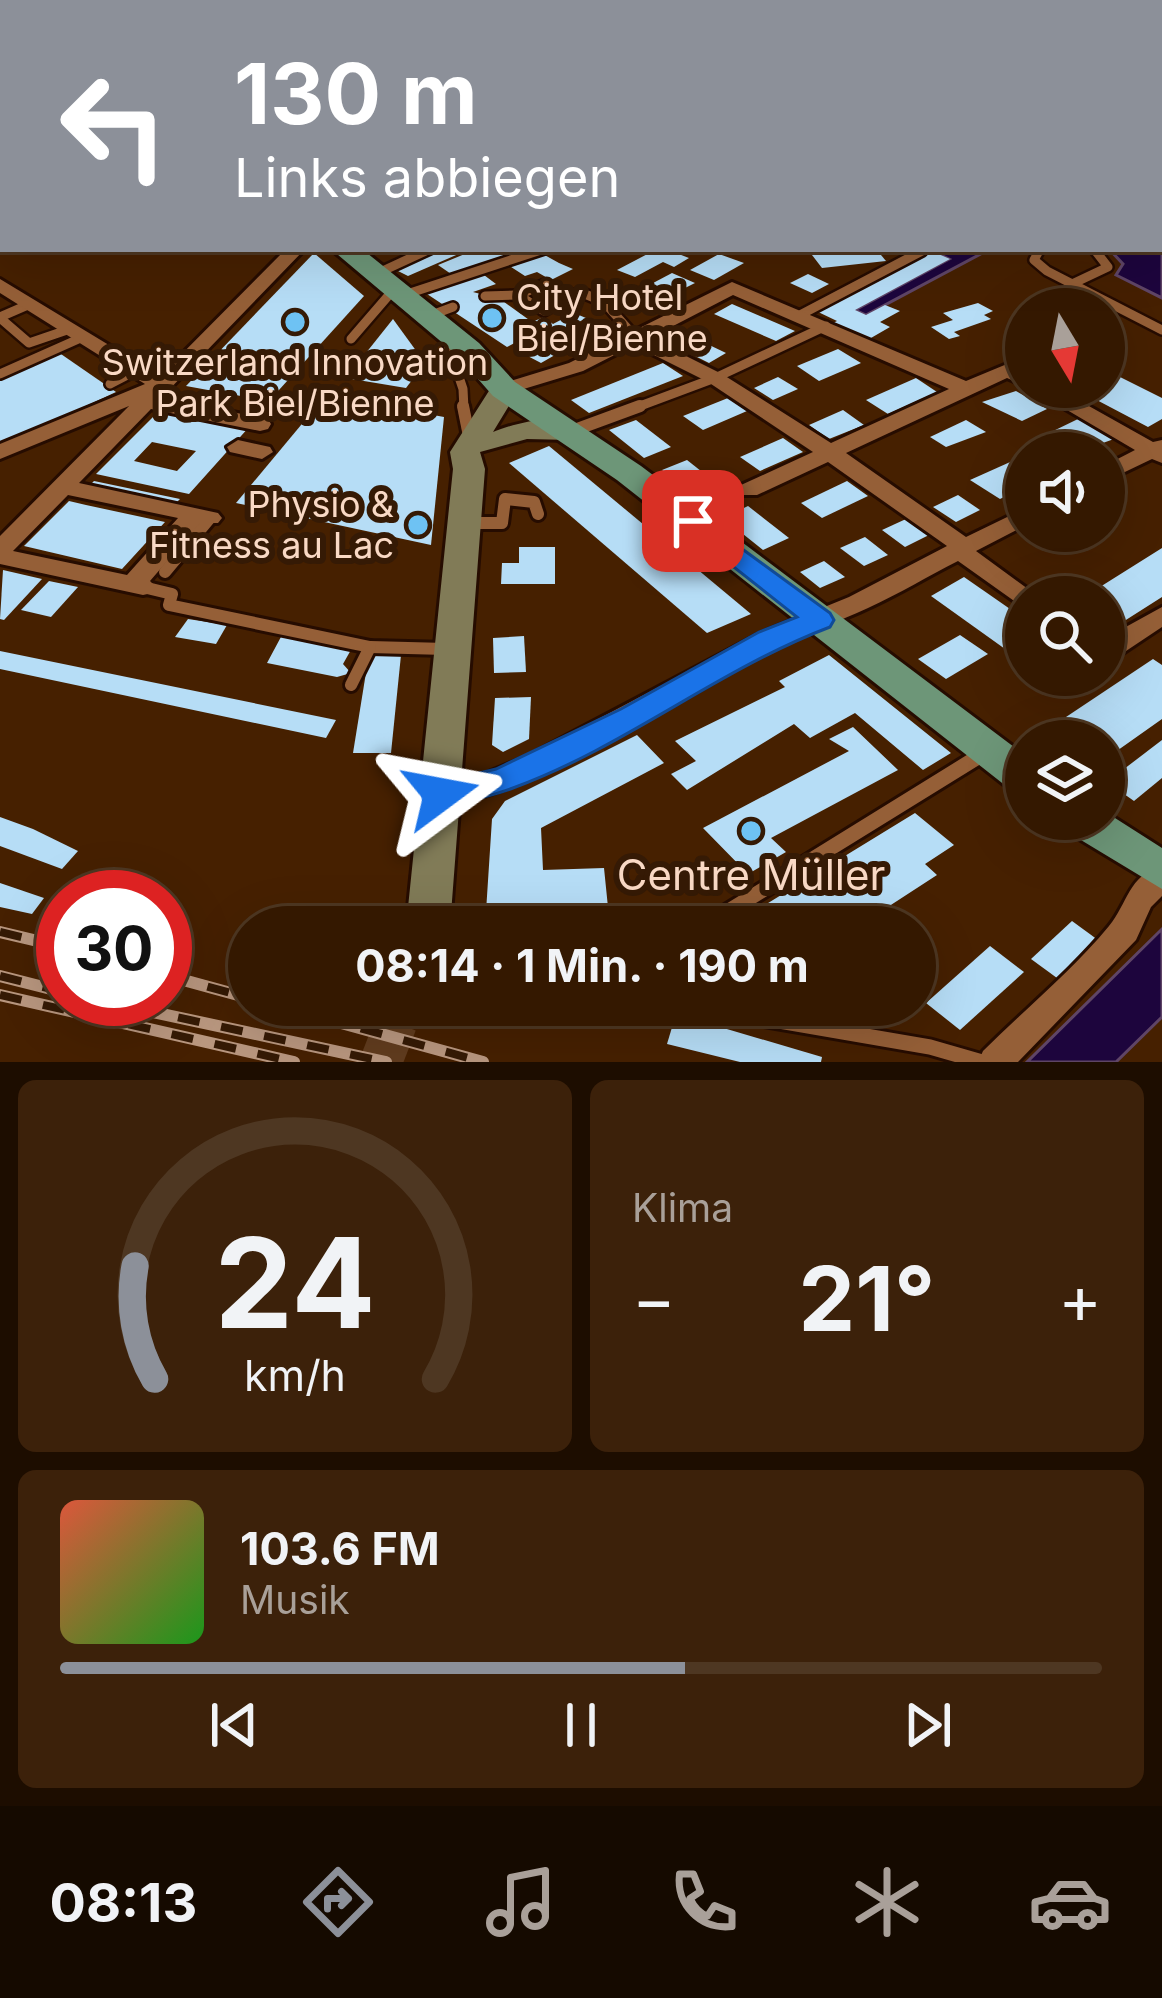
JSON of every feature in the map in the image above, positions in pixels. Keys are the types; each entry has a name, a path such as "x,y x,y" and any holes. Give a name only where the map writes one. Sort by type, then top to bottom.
{"main road":[{"path":"349,252 442,317 504,389 571,431 1005,764"},
{"path":"1113,840 1162,874"}],"street":[{"path":"0,553 293,252"},
{"path":"0,285 137,370 154,393 260,424"},
{"path":"430,906 465,523 477,451 508,410 504,389 576,368 732,288 966,389"},
{"path":"637,339 715,378 830,452 1005,583"},
{"path":"749,490 1005,371"},
{"path":"0,452 154,393"},
{"path":"1079,408 1158,450"},
{"path":"0,464 97,416"},
{"path":"477,451 523,430 571,431"},
{"path":"238,447 262,452"},
{"path":"1125,465 1158,450"},
{"path":"0,553 147,581 202,517 64,488"},
{"path":"441,794 504,779 632,717 770,639 820,620 1005,525"},
{"path":"1125,638 1162,615"},
{"path":"995,1062 1114,943 1145,891 1162,874"}],"lane":[{"path":"350,338 427,252"},
{"path":"392,286 532,252"},
{"path":"800,316 920,252"},
{"path":"1038,252 1034,260 1072,284 1162,330"},
{"path":"1072,284 1108,267 1107,259 1098,252"},
{"path":"485,296 518,295 545,284 604,302 637,339"},
{"path":"518,295 544,310 575,294"},
{"path":"30,304 0,318 16,340 26,344 77,333"},
{"path":"442,317 463,389 464,428 477,451"},
{"path":"571,431 715,378 826,326"},
{"path":"0,372 77,333"},
{"path":"110,384 137,370"},
{"path":"465,523 502,523 505,499 517,496 534,502 538,514"},
{"path":"202,517 147,581 172,594 170,605 370,647 453,649"},
{"path":"351,685 370,647"},
{"path":"737,906 987,751"},
{"path":"808,1026 930,1047 982,1062"}],"shaded area":[{"path":"934,252 984,252 866,315 855,310 949,259"},
{"path":"1112,252 1162,252 1162,298 1116,275 1123,264"},
{"path":"1162,929 1162,1017 1116,1062 1027,1062"}],"building":[{"path":"432,252 463,252 408,276 394,269"},
{"path":"470,252 522,252 454,276 438,265"},
{"path":"651,252 678,252 689,258 674,267 663,262 635,277 617,270"},
{"path":"878,252 886,261 822,268 812,255"},
{"path":"925,252 950,259 855,310 866,315 885,305 900,311 880,322 890,327 864,342 829,325 837,321 814,310"},
{"name":"Switzerland Innovation Park Biel/Bienne","path":"314,253 364,296 269,401 186,386"},
{"path":"541,253 573,269 551,280 537,272 525,276 508,265"},
{"path":"719,254 744,263 714,280 690,270"},
{"path":"672,273 695,283 659,301 638,291"},
{"path":"808,274 829,284 812,293 790,283"},
{"path":"484,275 496,284 473,292 500,299 532,322 544,317 553,324 574,313 586,318 548,339 535,332 507,347 427,294"},
{"path":"978,303 993,311 984,315 991,319 954,332 960,336 949,339 931,327 953,320 943,313"},
{"path":"732,304 795,331 776,341 714,314"},
{"path":"393,319 425,363 406,388 346,378"},
{"path":"680,331 726,353 709,363 663,340"},
{"path":"543,342 562,351 541,363 522,353"},
{"path":"838,349 861,363 819,381 797,366"},
{"path":"58,352 116,392 0,446 0,378"},
{"path":"663,363 683,376 589,413 571,400"},
{"path":"778,377 798,389 773,400 754,388"},
{"path":"916,378 937,392 888,414 866,400"},
{"path":"1125,380 1162,398 1162,419 1148,427 1112,408 1125,408"},
{"path":"326,395 444,417 431,545 236,503"},
{"path":"1005,395 1005,408 1047,409 1022,421 982,402"},
{"path":"728,398 747,411 703,430 683,416"},
{"path":"161,409 250,426 189,494 96,474","holes":["152,442 196,451 177,471 134,461"]},
{"path":"843,410 864,425 829,439 809,425"},
{"path":"1078,419 1101,432 1051,432"},
{"path":"636,420 671,447 644,458 609,430"},
{"path":"966,420 986,432 946,447 930,437"},
{"path":"783,438 803,452 760,471 740,457"},
{"path":"549,446 751,614 707,633 509,463"},
{"path":"687,460 725,490 700,501 662,470"},
{"path":"1005,464 1005,496 1000,499 970,480"},
{"path":"94,481 180,499 173,506 87,488"},
{"path":"847,481 868,496 822,518 801,503"},
{"path":"958,495 980,510 956,522 933,507"},
{"path":"69,501 165,522 122,569 24,546"},
{"path":"748,506 789,538 763,550 723,518"},
{"path":"906,519 929,535 905,547 882,530"},
{"path":"865,537 888,555 864,566 840,548"},
{"path":"519,547 555,547 555,584 501,584 502,563 519,563"},
{"path":"1162,548 1162,597 1125,621 1125,576 1117,576"},
{"path":"824,561 845,577 820,588 800,572"},
{"path":"3,570 42,579 4,620 0,619"},
{"path":"964,577 1005,605 1005,649 931,596"},
{"path":"49,581 78,587 51,617 21,610"},
{"path":"188,619 227,625 216,644 175,637"},
{"path":"282,635 352,648 343,664 351,673 337,677 267,663"},
{"path":"960,635 988,654 946,679 918,659"},
{"path":"524,636 526,672 494,673 493,638"},
{"path":"0,651 336,720 326,738 0,669"},
{"path":"369,654 401,655 391,753 353,753"},
{"path":"829,655 951,753 923,770 855,713 810,738 794,724 687,790 671,774 696,761 675,741 785,687 779,681"},
{"path":"1153,659 1162,665 1162,719 1125,745 1125,720 1062,720 1098,696 1125,696 1125,678"},
{"path":"531,697 529,739 503,752 492,745 495,698"},
{"path":"853,727 898,770 771,838 786,852 748,874 703,828 849,751 829,739"},
{"path":"637,735 664,763 541,828 543,870 604,868 608,906 486,906 492,819 505,801"},
{"path":"1162,740 1162,778 1134,801 1125,795 1125,768"},
{"path":"915,813 954,845 925,864 937,875 889,906 763,906"},
{"path":"0,817 78,851 62,869 0,846"},
{"path":"0,883 36,895 32,914 0,907"},
{"path":"1072,921 1098,940 1057,978 1031,959"},
{"path":"990,946 1024,972 960,1030 936,1011 936,994"},
{"path":"672,1026 717,1026 822,1057 821,1062 740,1062 667,1044"}],"tunnel":[{"path":"381,1062 395,1026"}],"railway":[{"path":"0,932 36,941"},
{"path":"0,976 36,985"},
{"path":"192,982 228,992"},
{"path":"0,995 294,1062"},
{"path":"192,1020 386,1062"},
{"path":"352,1026 483,1062"}],"place":[{"name":"City Hotel Biel/Bienne","path":"492,318"},
{"name":"Switzerland Innovation Park Biel/Bienne","path":"295,322"},
{"name":"Physio & Fitness au Lac","path":"418,525"},
{"name":"Centre Müller","path":"751,831"}],"route":[{"path":"441,794 504,779 632,717 770,639 820,620 693,521"}]}
